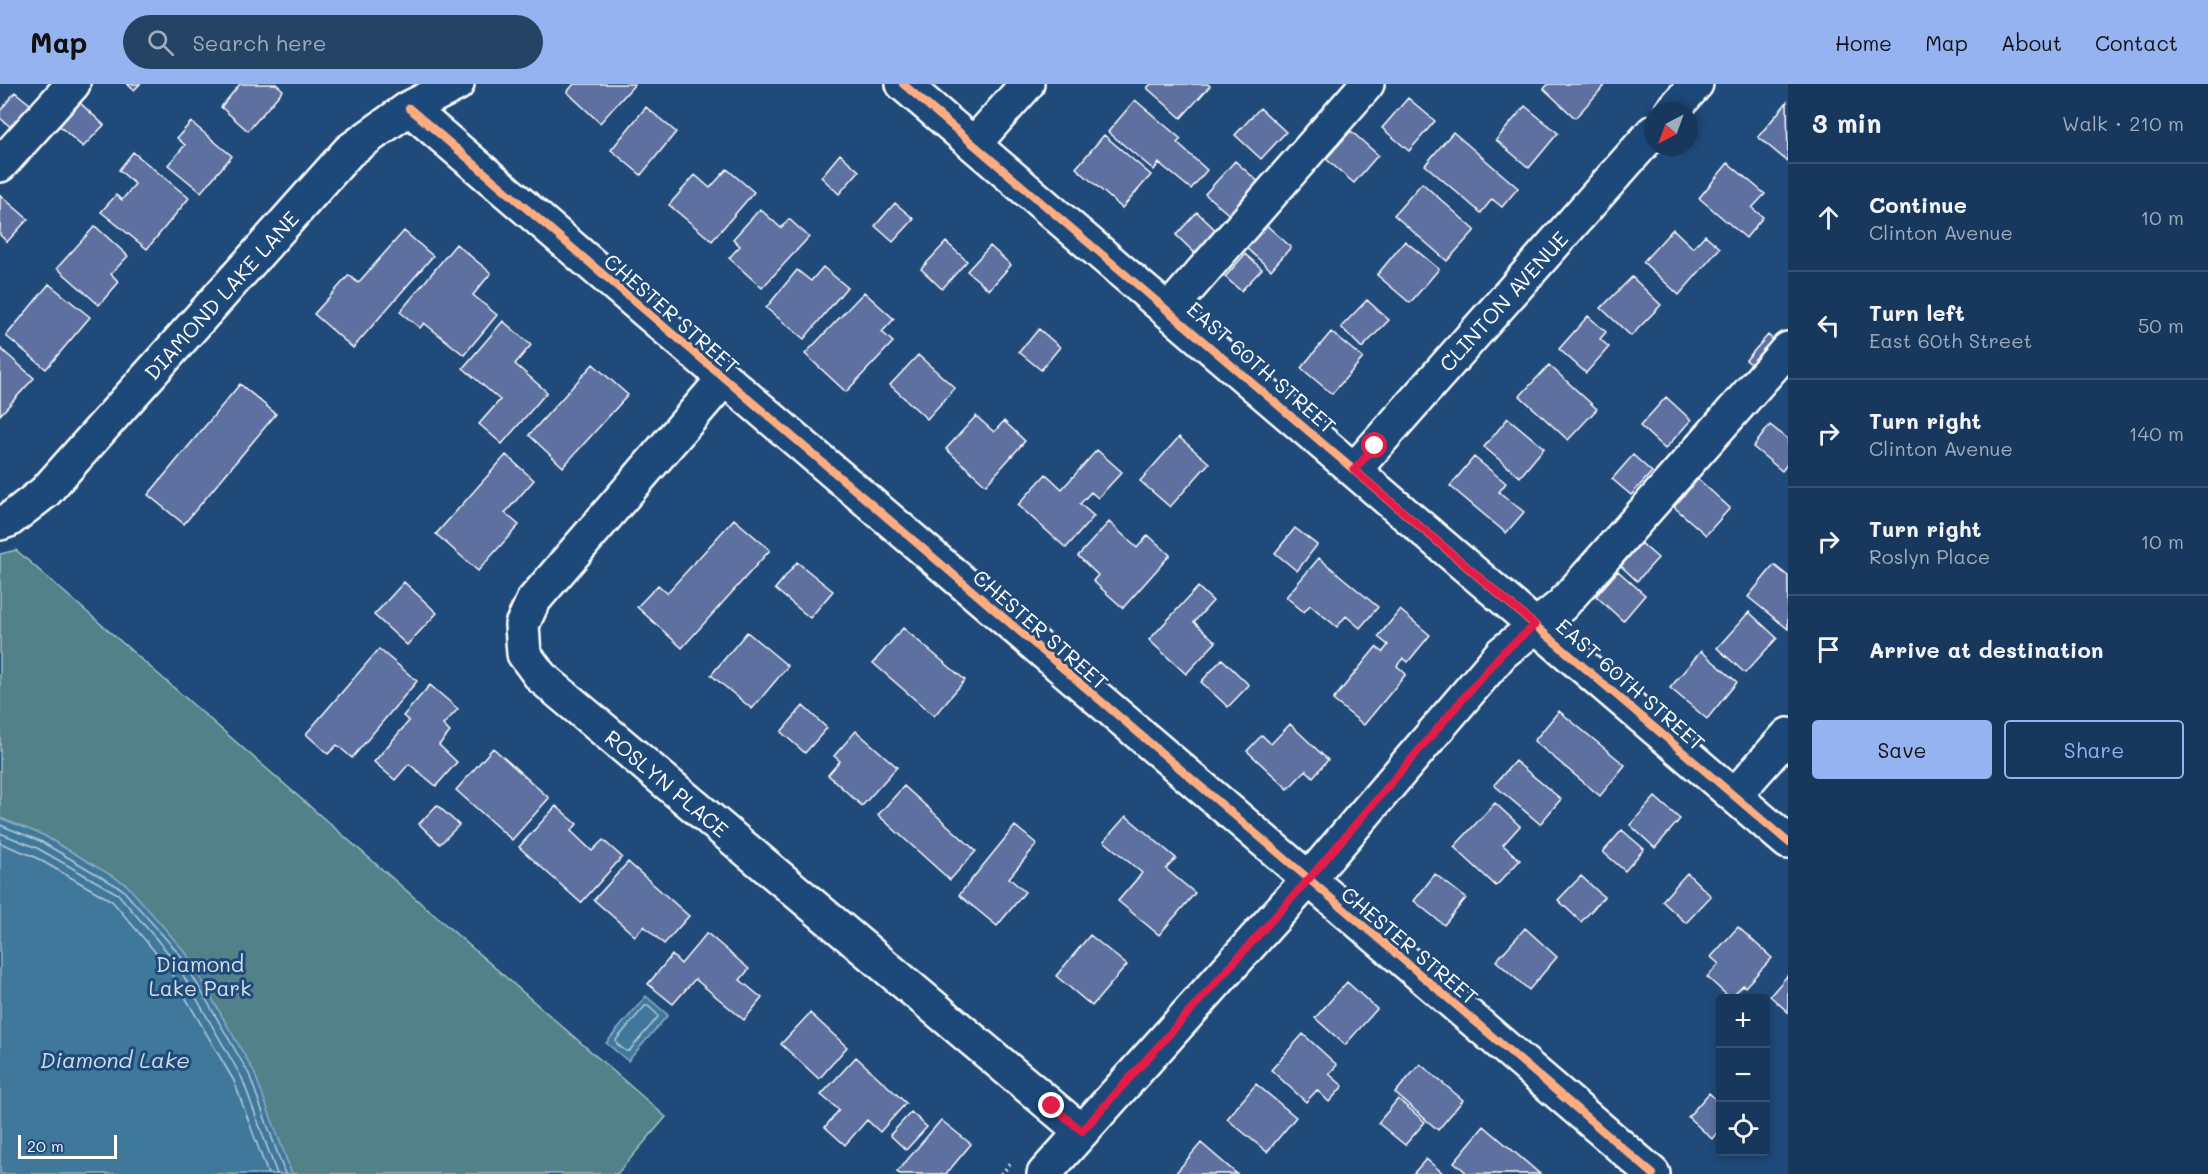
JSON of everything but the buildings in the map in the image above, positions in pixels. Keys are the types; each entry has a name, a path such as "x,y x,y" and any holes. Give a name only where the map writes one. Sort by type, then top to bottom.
{"street":[{"path":"0,165 73,84"},
{"name":"DIAMOND LAKE LANE","path":"0,523 9,520 45,492 349,151 409,108 457,84"},
{"name":"EAST 60TH STREET","path":"903,84 1788,843"},
{"path":"974,144 1027,84"},
{"path":"1168,311 1367,84"},
{"path":"1680,102 1696,84"},
{"name":"CHESTER STREET","path":"409,108 1307,881 1653,1174"},
{"name":"CLINTON AVENUE","path":"1354,470 1644,142"},
{"path":"1044,1174 1307,881 1502,653 1562,605 1788,349"},
{"name":"ROSLYN PLACE","path":"723,380 533,601 522,625 524,654 541,677 1082,1131"},
{"path":"1734,796 1788,735"}],"green space":[{"name":"Diamond Lake Park","path":"16,550 666,1117 617,1174 0,1174 0,554"}],"water":[{"name":"Diamond Lake","path":"0,818 43,835 126,884 186,953 254,1072 292,1174 0,1174"},
{"path":"646,996 668,1015 628,1061 606,1043"}],"cycle path":[{"path":"903,84 1788,842"},
{"path":"409,108 1029,643 1653,1174"}],"route":[{"path":"1052,1106 1082,1131 1307,881 1502,653 1535,625 1354,470 1375,446"}]}
